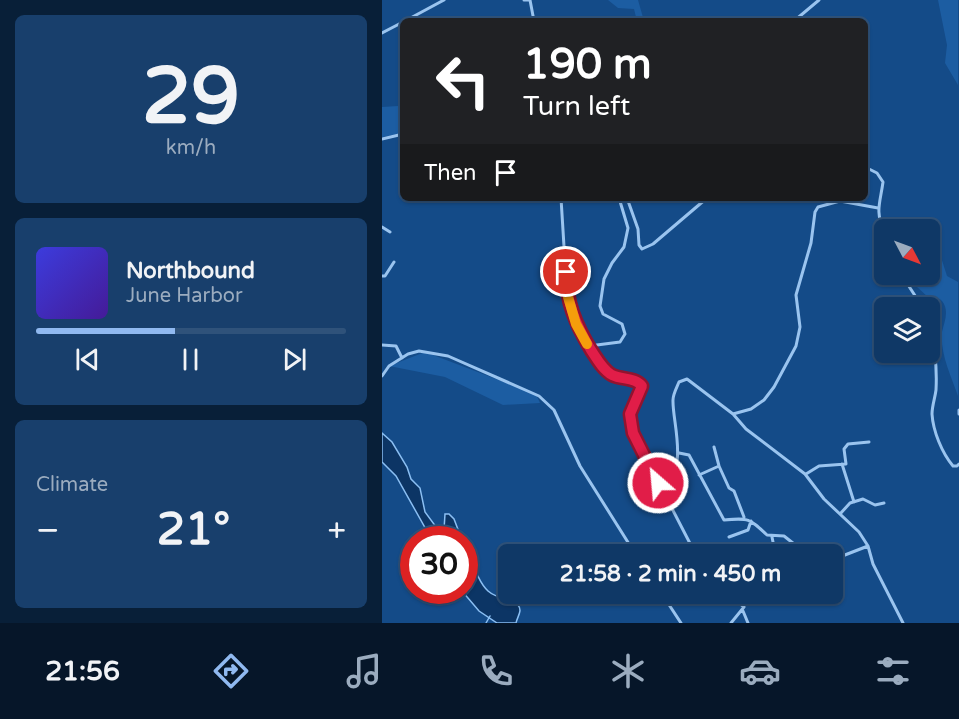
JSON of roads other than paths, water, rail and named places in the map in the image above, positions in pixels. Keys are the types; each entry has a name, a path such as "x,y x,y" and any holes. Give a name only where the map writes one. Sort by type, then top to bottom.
{"street":[{"path":"410,18 444,0"},
{"path":"524,0 530,0 533,18"},
{"path":"798,18 819,0"},
{"path":"382,33 400,23"},
{"path":"382,139 400,135"},
{"path":"868,168 877,173 883,182 878,219"},
{"path":"561,201 567,295 576,324 606,371 613,376 638,381 642,386 630,414 633,433 690,544"},
{"path":"589,346 620,342 625,334 622,324 603,314 600,306 604,279 624,247 628,228 620,201"},
{"path":"628,201 642,249 653,244 703,201"},
{"path":"733,414 751,409 764,400 774,387 796,346 800,327 796,295 818,207 840,201 878,208"},
{"path":"382,227 390,232"},
{"path":"382,276 385,276 394,261"},
{"path":"382,345 396,346 402,358"},
{"path":"382,376 389,366 419,351 448,356 539,396 554,410 580,466 629,544"},
{"path":"934,363 936,391 932,412 935,431 948,460 953,466 958,464"},
{"path":"658,483 664,482 675,469 678,453 673,399 679,382 687,379 733,414 746,429 805,474 824,499 859,532 868,546 872,564 903,623"},
{"path":"805,474 819,466 842,465 847,462 844,449 848,444 869,442"},
{"path":"714,447 719,466 730,488 734,491 745,518"},
{"path":"678,453 687,454 724,520 745,518 767,535 784,536 794,544"},
{"path":"842,465 854,502"},
{"path":"699,475 719,466"},
{"path":"840,514 845,507 865,499 875,505 884,503"},
{"path":"729,537 748,530 751,521"},
{"path":"772,537 773,544"},
{"path":"843,556 868,546"},
{"path":"668,604 680,623"},
{"path":"740,604 744,607 742,610 748,623"},
{"path":"732,623 742,610"}],"waterway":[{"path":"486,623 490,616"}]}
